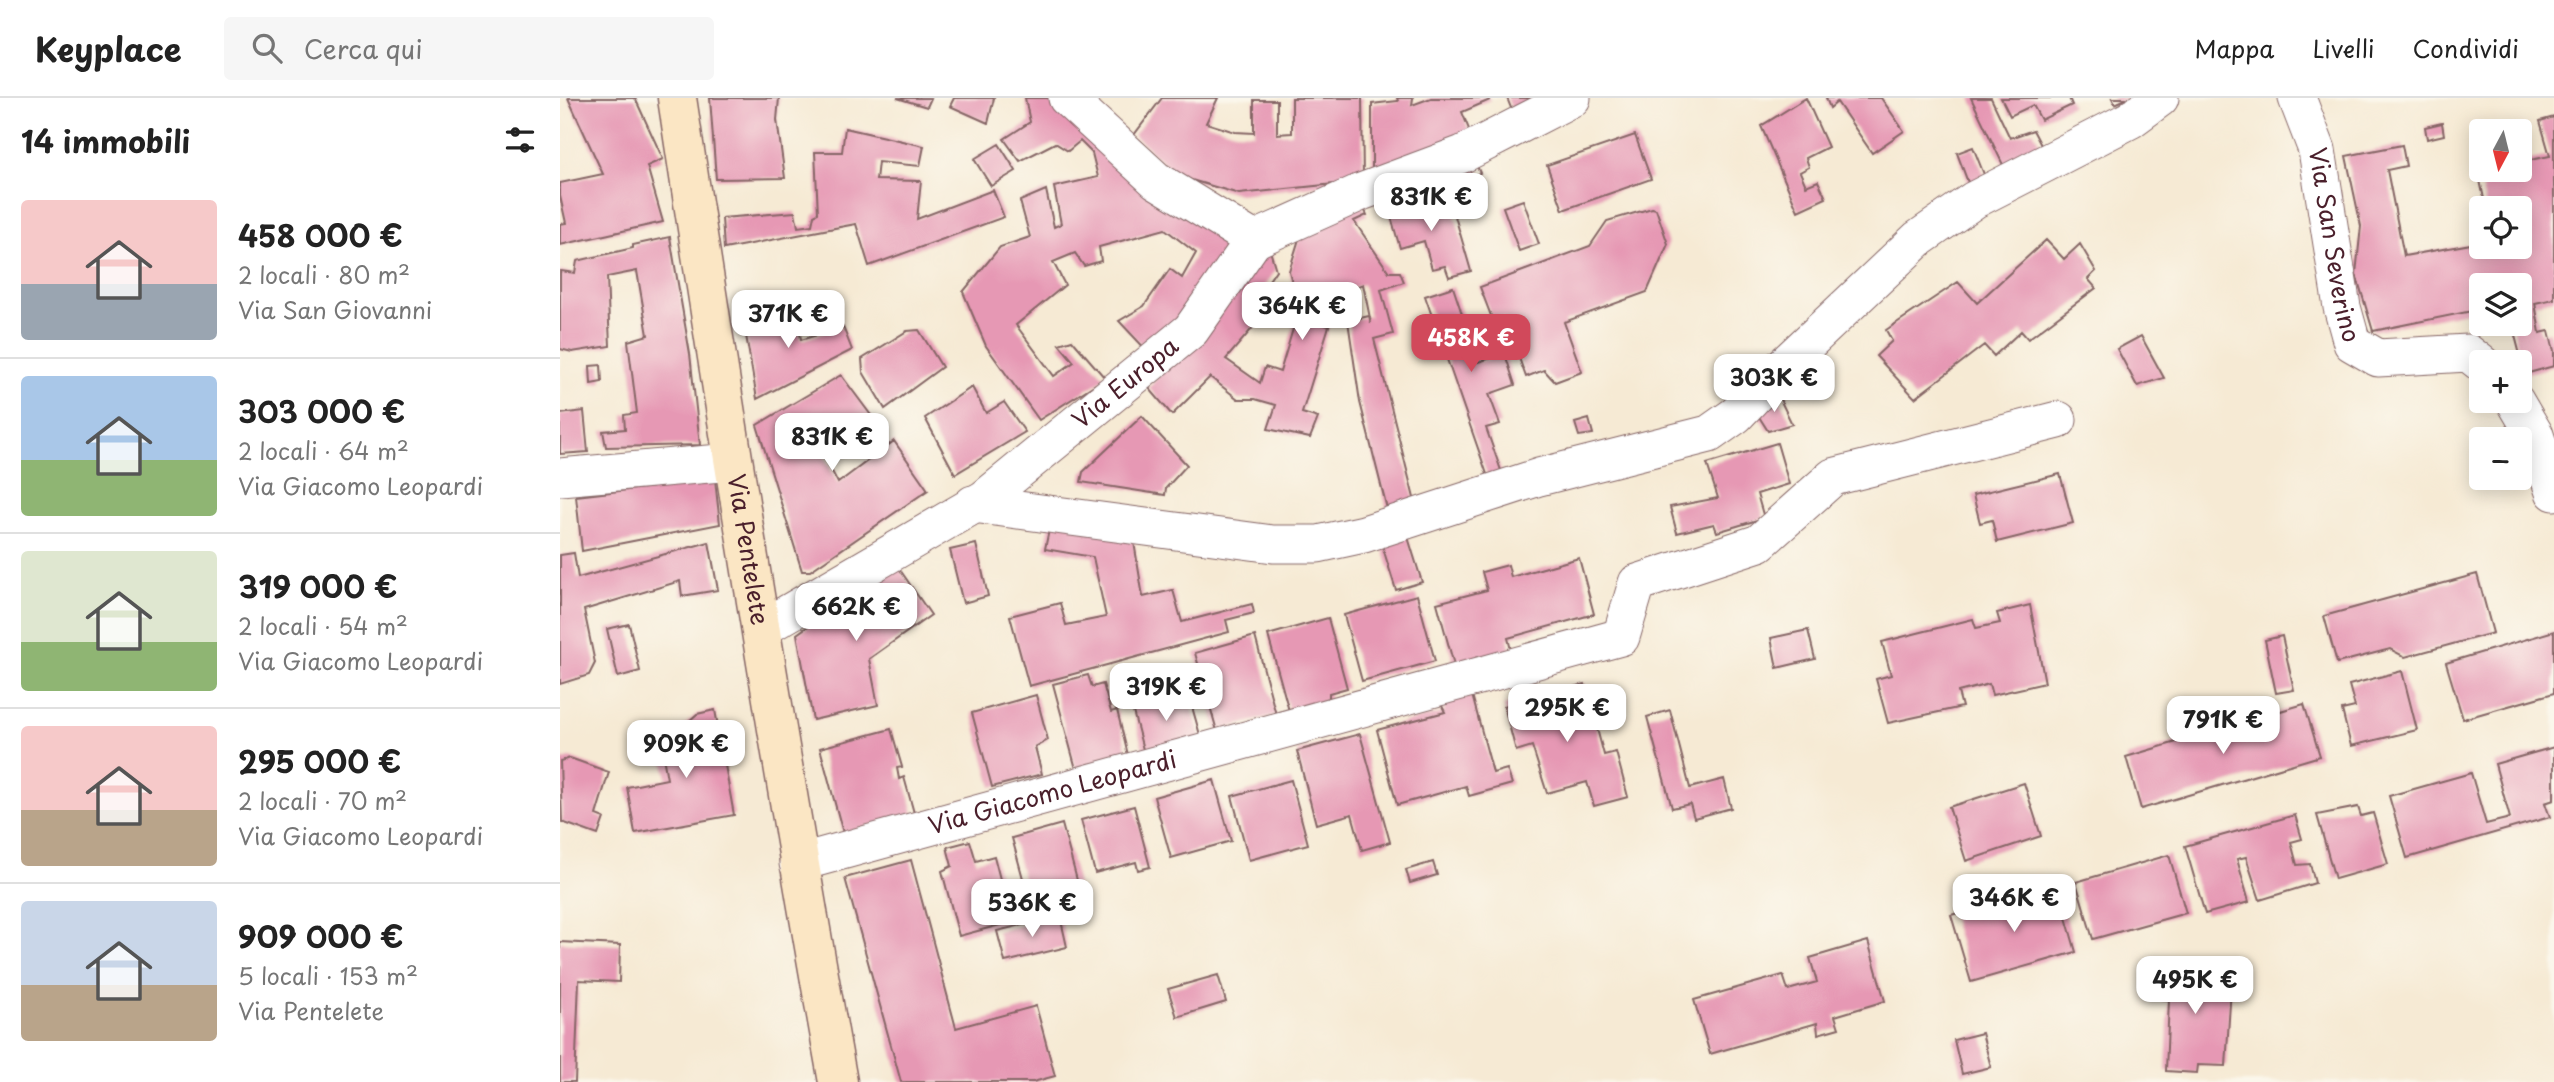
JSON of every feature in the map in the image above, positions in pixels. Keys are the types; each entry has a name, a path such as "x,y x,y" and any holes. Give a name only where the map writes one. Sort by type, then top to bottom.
{"main road":[{"name":"Via Pentelete","path":"677,98 732,462 798,863 838,1082"}],"street":[{"path":"1067,98 1156,180 1254,240 1361,192 1463,153 1572,98"},
{"path":"973,504 1273,544 1318,544 1364,534 1539,477 1709,434 1736,415 1777,372 1918,239 1974,200 2130,120 2160,98"},
{"name":"Via San Severino","path":"2297,98 2318,150 2342,307 2352,343 2378,358 2469,355"},
{"name":"Via Europa","path":"761,629 984,499 1191,330 1254,240"},
{"path":"2522,413 2535,435 2554,492"},
{"name":"Via Giacomo Leopardi","path":"798,863 1621,637 1637,583 1759,542 1833,477 2058,420"},
{"path":"560,477 732,462"}],"building":[{"path":"568,98 635,98 663,159 647,166 663,222 560,245 560,224 566,223 560,183 603,174"},
{"path":"710,98 779,98 777,120 785,178 716,179"},
{"path":"897,98 931,98 927,107"},
{"path":"954,98 994,98 988,123 950,106"},
{"path":"1025,98 1048,98 1087,134 1240,249 1150,354 1119,321 1144,306 1170,269 1182,278 1196,253 1165,229 1099,247 1101,261 1084,266 1075,253 1053,262 1065,285 1016,325 1054,376 1074,362 1059,344 1072,340 1105,378 1039,420 986,346 963,292 1000,247 1030,237 1020,201 1046,190 1054,227 1061,224 1054,187 1098,177 1092,153 1080,141 1068,151 1055,143 1020,161 1004,139 1030,122"},
{"path":"1162,98 1218,98 1206,123 1235,132 1254,133 1254,100 1277,100 1277,134 1292,133 1292,98 1362,98 1363,181 1239,194 1178,176 1134,135"},
{"path":"1397,98 1413,98 1412,105 1431,98 1490,100 1462,112 1472,137 1372,176 1372,104 1398,101"},
{"path":"1507,98 1550,98 1513,113"},
{"path":"1806,98 1828,147 1806,158 1809,167 1800,172 1806,186 1818,181 1826,198 1798,211 1761,126"},
{"path":"1826,98 1881,98 1904,131 1872,153 1837,102 1830,108"},
{"path":"1971,98 1991,98 2010,138 2033,130 2043,149 2004,167"},
{"path":"2001,98 2069,98 2072,105 2041,120 2033,105 2010,116"},
{"path":"2112,98 2128,98 2115,104"},
{"path":"2554,117 2554,299 2535,303 2540,333 2549,331 2554,351 2554,366 2532,372 2532,350 2519,350 2515,336 2532,336 2532,273 2469,273 2469,312 2373,331 2356,274 2361,226 2346,156 2402,145 2406,166 2387,170 2404,256 2469,244 2469,259 2532,259 2532,196 2483,196 2480,182 2532,182 2532,160 2550,156 2540,121"},
{"path":"2442,123 2444,135 2427,139 2425,127"},
{"path":"845,128 924,146 920,166 878,162 876,180 921,181 917,219 993,190 1004,217 869,266 856,224 724,249 722,218 795,212 798,227 812,225 814,215 818,213 815,152 842,152"},
{"path":"1635,135 1651,179 1563,210 1547,165"},
{"path":"999,144 1016,171 991,186 974,159"},
{"path":"1973,147 1985,177 1969,185 1957,153"},
{"path":"1474,159 1480,173 1446,187 1441,174"},
{"path":"1397,192 1403,212 1450,199 1471,271 1449,277 1445,266 1432,269 1424,241 1400,248 1385,196"},
{"path":"1523,200 1539,244 1519,251 1503,207"},
{"path":"1361,202 1367,215 1354,221 1389,272 1400,272 1404,282 1381,290 1393,334 1374,339 1415,502 1387,509 1360,402 1348,321 1369,316 1371,323 1363,284 1320,301 1313,322 1329,326 1302,413 1318,418 1310,438 1268,429 1276,405 1255,399 1238,399 1210,377 1172,415 1149,388 1267,241 1276,270 1257,298 1262,317 1226,359 1260,383 1265,367 1280,372 1299,309 1289,271 1300,236"},
{"path":"1656,209 1668,244 1647,292 1564,322 1582,372 1555,382 1544,370 1526,377 1504,317 1493,321 1480,287 1590,246 1607,221"},
{"path":"670,237 690,354 700,445 606,447 603,431 625,429 624,415 637,413 628,341 648,335 637,271 607,277 610,346 572,352 560,349 560,271 575,273 577,261"},
{"path":"2046,240 2064,259 2080,244 2096,271 2088,279 2096,288 2028,339 2021,331 1994,356 1984,345 1915,398 1876,356 1892,341 1886,330 1958,282 1977,303"},
{"path":"1453,287 1478,362 1505,354 1515,385 1489,394 1500,424 1486,428 1503,476 1489,480 1425,296"},
{"path":"796,306 801,340 843,327 852,350 757,399 744,324"},
{"path":"919,330 942,367 885,409 863,372 862,359 907,331"},
{"path":"2141,336 2164,378 2137,386 2117,349"},
{"path":"601,365 602,382 591,384 590,366"},
{"path":"841,375 876,422 824,456 838,483 894,441 928,490 810,571 802,571 757,425"},
{"path":"972,387 986,413 1004,402 1025,432 955,474 925,418"},
{"path":"1777,393 1792,424 1768,431 1756,412"},
{"path":"584,411 588,452 560,454 560,414"},
{"path":"1142,416 1187,465 1166,488 1165,495 1081,482 1083,472"},
{"path":"1589,419 1593,434 1579,436 1575,423"},
{"path":"1777,443 1789,484 1757,494 1764,518 1717,532 1714,524 1677,533 1670,507 1718,498 1707,464"},
{"path":"2060,474 2073,523 1997,542 1992,520 1980,523 1973,495"},
{"path":"715,480 720,524 582,551 576,496"},
{"path":"1051,520 1133,536 1143,597 1173,590 1182,622 1252,604 1254,613 1226,620 1229,632 1029,686 1010,616 1060,603 1066,625 1106,617 1093,557 1045,549"},
{"path":"1407,534 1422,582 1396,590 1381,542"},
{"path":"709,542 718,590 682,596 680,581 584,610 595,663 589,675 560,684 560,555 574,553 578,578"},
{"path":"976,544 988,596 963,603 950,550"},
{"path":"1579,558 1594,614 1508,638 1511,650 1454,665 1437,603 1487,590 1482,572 1508,565 1511,577"},
{"path":"896,564 931,615 869,659 878,705 813,720 797,634"},
{"path":"2477,574 2493,633 2405,657 2390,649 2337,663 2324,616"},
{"path":"1417,595 1435,661 1362,681 1344,615"},
{"path":"2030,605 2045,683 1992,695 1989,684 1958,692 1962,707 1888,723 1876,679 1891,675 1882,642 1973,619 1976,628 2000,623 1997,613"},
{"path":"1328,618 1347,688 1329,693 1329,700 1289,711 1268,635"},
{"path":"629,624 640,671 618,677 607,629"},
{"path":"1808,630 1815,659 1777,668 1771,638"},
{"path":"2554,631 2554,693 2463,719 2446,663"},
{"path":"1255,636 1276,715 1217,731 1195,653"},
{"path":"2282,636 2294,690 2276,693 2265,640"},
{"path":"2402,671 2417,730 2351,746 2342,710 2355,707 2349,685"},
{"path":"1088,675 1092,687 1103,684 1111,712 1117,710 1128,755 1076,769 1053,684"},
{"path":"1585,684 1604,755 1616,752 1628,797 1594,806 1587,782 1547,793 1532,746 1516,751 1504,706"},
{"path":"1187,689 1202,742 1145,757 1131,704"},
{"path":"1036,695 1048,740 1035,747 1042,774 992,787 972,713"},
{"path":"1472,695 1493,773 1507,769 1512,784 1469,796 1466,786 1397,805 1377,730 1445,712 1441,704"},
{"path":"2304,704 2320,756 2141,809 2126,757"},
{"path":"715,710 734,815 635,833 627,787 667,779 659,734 679,730 697,714"},
{"path":"1670,710 1690,788 1724,779 1731,808 1694,818 1690,804 1672,808 1647,717"},
{"path":"891,729 902,767 897,768 899,779 904,777 914,813 843,833 820,748"},
{"path":"1360,734 1390,842 1362,850 1352,814 1316,824 1297,751"},
{"path":"2554,747 2554,800 2545,803 2550,817 2407,858 2389,796 2471,773 2486,824 2510,818 2495,764"},
{"path":"570,758 609,772 596,815 604,818 598,835 562,822 560,761"},
{"path":"1214,780 1231,841 1171,858 1154,797"},
{"path":"1291,780 1308,844 1249,860 1232,796"},
{"path":"2024,783 2041,836 1966,861 1949,807"},
{"path":"1134,806 1150,867 1138,870 1136,862 1095,873 1081,820"},
{"path":"2358,807 2361,816 2373,813 2388,864 2335,879 2317,815"},
{"path":"2295,815 2302,839 2291,842 2297,865 2310,864 2315,883 2260,900 2246,857 2237,859 2249,902 2205,914 2185,846"},
{"path":"1062,824 1078,884 1028,897 1012,838"},
{"path":"970,841 976,861 994,856 1011,922 959,936 942,871 952,866 947,847"},
{"path":"2169,855 2186,913 2093,939 2076,882"},
{"path":"911,860 956,1028 1036,1006 1055,1076 1033,1082 901,1082 845,878"},
{"path":"1433,862 1437,875 1410,883 1406,870"},
{"path":"2057,886 2076,952 1971,982 1951,915"},
{"path":"1060,916 1067,947 1005,962 997,931"},
{"path":"1868,941 1885,1001 1835,1016 1839,1028 1818,1034 1817,1023 1710,1054 1694,1000 1783,975 1788,990 1817,982 1810,958"},
{"path":"560,942 620,945 619,982 579,980 575,1082 560,1082"},
{"path":"2151,969 2232,971 2226,1066 2198,1065 2197,1073 2166,1071 2169,1000 2151,998"},
{"path":"1218,975 1226,1002 1177,1017 1168,989"},
{"path":"1982,1033 1991,1067 1962,1074 1954,1040"}]}
